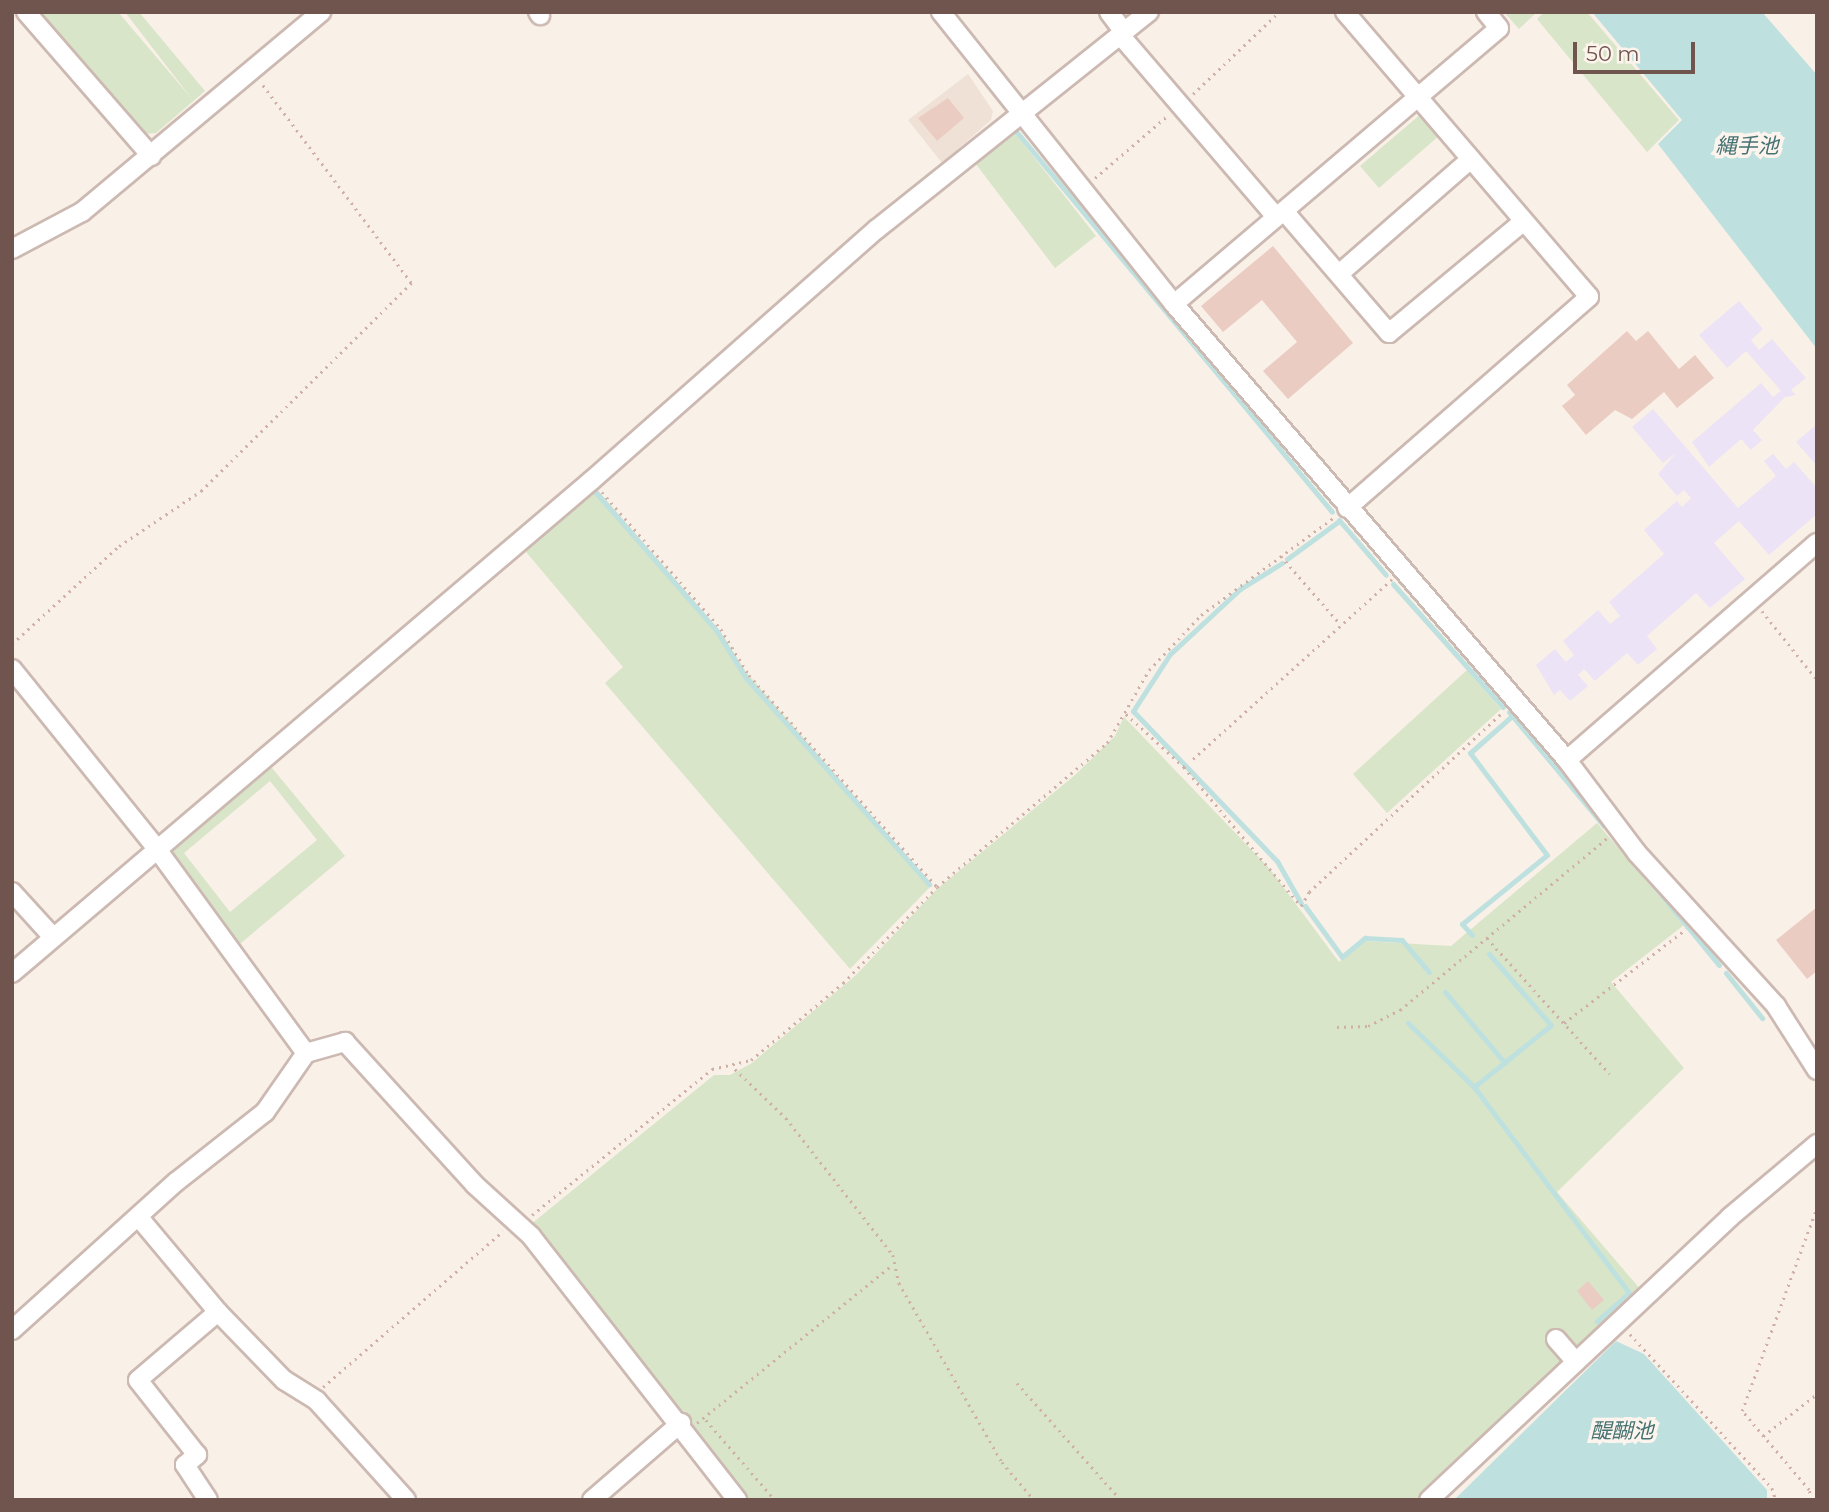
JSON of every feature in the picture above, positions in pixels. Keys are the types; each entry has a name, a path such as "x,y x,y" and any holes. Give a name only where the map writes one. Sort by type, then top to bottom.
{"street":[{"path":"26,12 151,156"},
{"path":"12,249 82,212 321,12"},
{"path":"1109,12 1180,106 1339,274 1389,333 1524,221"},
{"path":"12,973 592,481 877,229 1149,12"},
{"path":"1345,12 1589,298 1347,508"},
{"path":"1174,304 1499,27 1486,12"},
{"path":"944,13 1081,190 1174,304 1347,508 1567,760 1617,829 1776,1006 1817,1070"},
{"path":"1339,274 1471,159"},
{"path":"1567,760 1817,543"},
{"path":"12,669 157,849 306,1053"},
{"path":"12,892 53,937"},
{"path":"12,1330 141,1220 176,1182 265,1112 306,1053 345,1042 516,1223 683,1425 737,1500"},
{"path":"1429,1500 1730,1217 1817,1144"},
{"path":"141,1220 218,1312 284,1380 311,1396 405,1500"},
{"path":"208,1500 185,1465 197,1455 138,1380 218,1312"},
{"path":"1556,1339 1576,1362"},
{"path":"592,1500 683,1425"}],"path":[{"path":"1081,190 1180,106 1279,12"},
{"path":"12,645 119,546 201,491 411,283 252,71"},
{"path":"592,481 722,629 749,675 937,887"},
{"path":"311,1396 516,1223 712,1069 734,1069 843,983 937,887 1073,776 1107,743 1169,646 1237,583 1281,556 1347,508"},
{"path":"1281,556 1341,625"},
{"path":"1193,759 1402,570"},
{"path":"1751,598 1817,680"},
{"path":"1125,713 1184,767 1301,906 1309,892 1516,700"},
{"path":"1336,1027 1368,1026 1400,1010 1617,829"},
{"path":"1564,1023 1686,929"},
{"path":"1487,938 1610,1074"},
{"path":"734,1069 786,1118 893,1255 892,1265 1002,1462 1034,1500"},
{"path":"1811,1500 1809,1489 1742,1411 1817,1207"},
{"path":"683,1425 705,1419 836,1304 892,1265"},
{"path":"1616,1324 1643,1344 1776,1500"},
{"path":"1017,1383 1121,1500"},
{"path":"1763,1436 1817,1394"},
{"path":"705,1419 775,1500"}],"shaded area":[{"path":"968,74 993,111 991,120 942,163 908,120"},
{"path":"1739,301 1763,329 1751,340 1759,350 1772,339 1806,378 1791,390 1796,395 1785,397 1753,430 1762,440 1751,450 1741,439 1709,467 1692,442 1761,383 1773,397 1781,391 1746,351 1727,368 1699,335"},
{"path":"1653,409 1738,508 1776,476 1764,461 1773,454 1786,469 1794,462 1817,488 1817,514 1769,555 1739,521 1714,543 1745,579 1710,608 1696,593 1647,636 1657,649 1638,665 1627,653 1595,681 1584,669 1578,675 1588,686 1570,701 1560,690 1554,695 1536,665 1555,649 1566,662 1574,655 1563,641 1598,610 1610,624 1620,616 1609,602 1664,554 1644,530 1677,501 1682,507 1691,498 1684,490 1677,496 1658,474 1677,452 1663,463 1632,427"},
{"path":"1817,424 1817,466 1796,442"}],"green space":[{"path":"39,12 118,12 192,99 125,12 139,12 205,91 156,133 145,134"},
{"path":"1504,12 1537,12 1519,29"},
{"path":"1544,12 1587,12 1679,120 1647,152 1537,19"},
{"path":"1422,113 1440,135 1379,188 1360,166"},
{"path":"1010,127 1096,236 1055,268 972,159"},
{"path":"593,485 720,631 746,672 932,885 850,969 605,683 623,667 521,546"},
{"path":"1467,670 1501,709 1387,813 1353,774"},
{"path":"1124,717 1269,868 1339,962 1362,941 1451,946 1597,823 1684,925 1611,982 1684,1068 1557,1192 1641,1290 1418,1500 744,1500 530,1225 714,1075 730,1075 752,1063 856,975 936,890 1075,775 1115,736"},
{"path":"267,762 345,856 235,948 165,849","holes":["270,781 317,840 230,912 184,853"]}],"water":[{"name":"縄手池","path":"1592,12 1762,12 1817,75 1817,349 1658,144 1682,120"},
{"name":"醍醐池","path":"1616,1341 1644,1354 1767,1490 1767,1500 1454,1500"}],"building":[{"path":"948,98 964,118 937,141 918,118"},
{"path":"1273,246 1353,343 1288,399 1263,371 1297,342 1262,300 1223,332 1201,306"},
{"path":"1627,331 1636,341 1648,331 1679,369 1695,355 1714,378 1677,408 1664,392 1632,419 1615,410 1586,435 1562,406 1575,395 1567,385"},
{"path":"1817,907 1817,971 1807,979 1776,940"},
{"path":"1588,1281 1604,1300 1592,1310 1577,1291"}],"waterway":[{"path":"1015,130 1332,512"},
{"path":"592,488 716,630 746,678 929,884"},
{"path":"1339,520 1386,575"},
{"path":"1287,559 1339,521"},
{"path":"1282,563 1240,589 1170,654 1133,711 1277,861 1301,903"},
{"path":"1393,584 1503,707"},
{"path":"1509,712 1604,826"},
{"path":"1472,935 1462,924 1547,855 1470,753 1512,716"},
{"path":"1641,870 1719,965"},
{"path":"1305,906 1342,957 1365,938 1402,940 1429,972"},
{"path":"1489,954 1551,1025 1474,1087 1629,1293 1597,1321"},
{"path":"1726,973 1762,1018"},
{"path":"1445,992 1505,1063"},
{"path":"1408,1023 1474,1087"}]}
